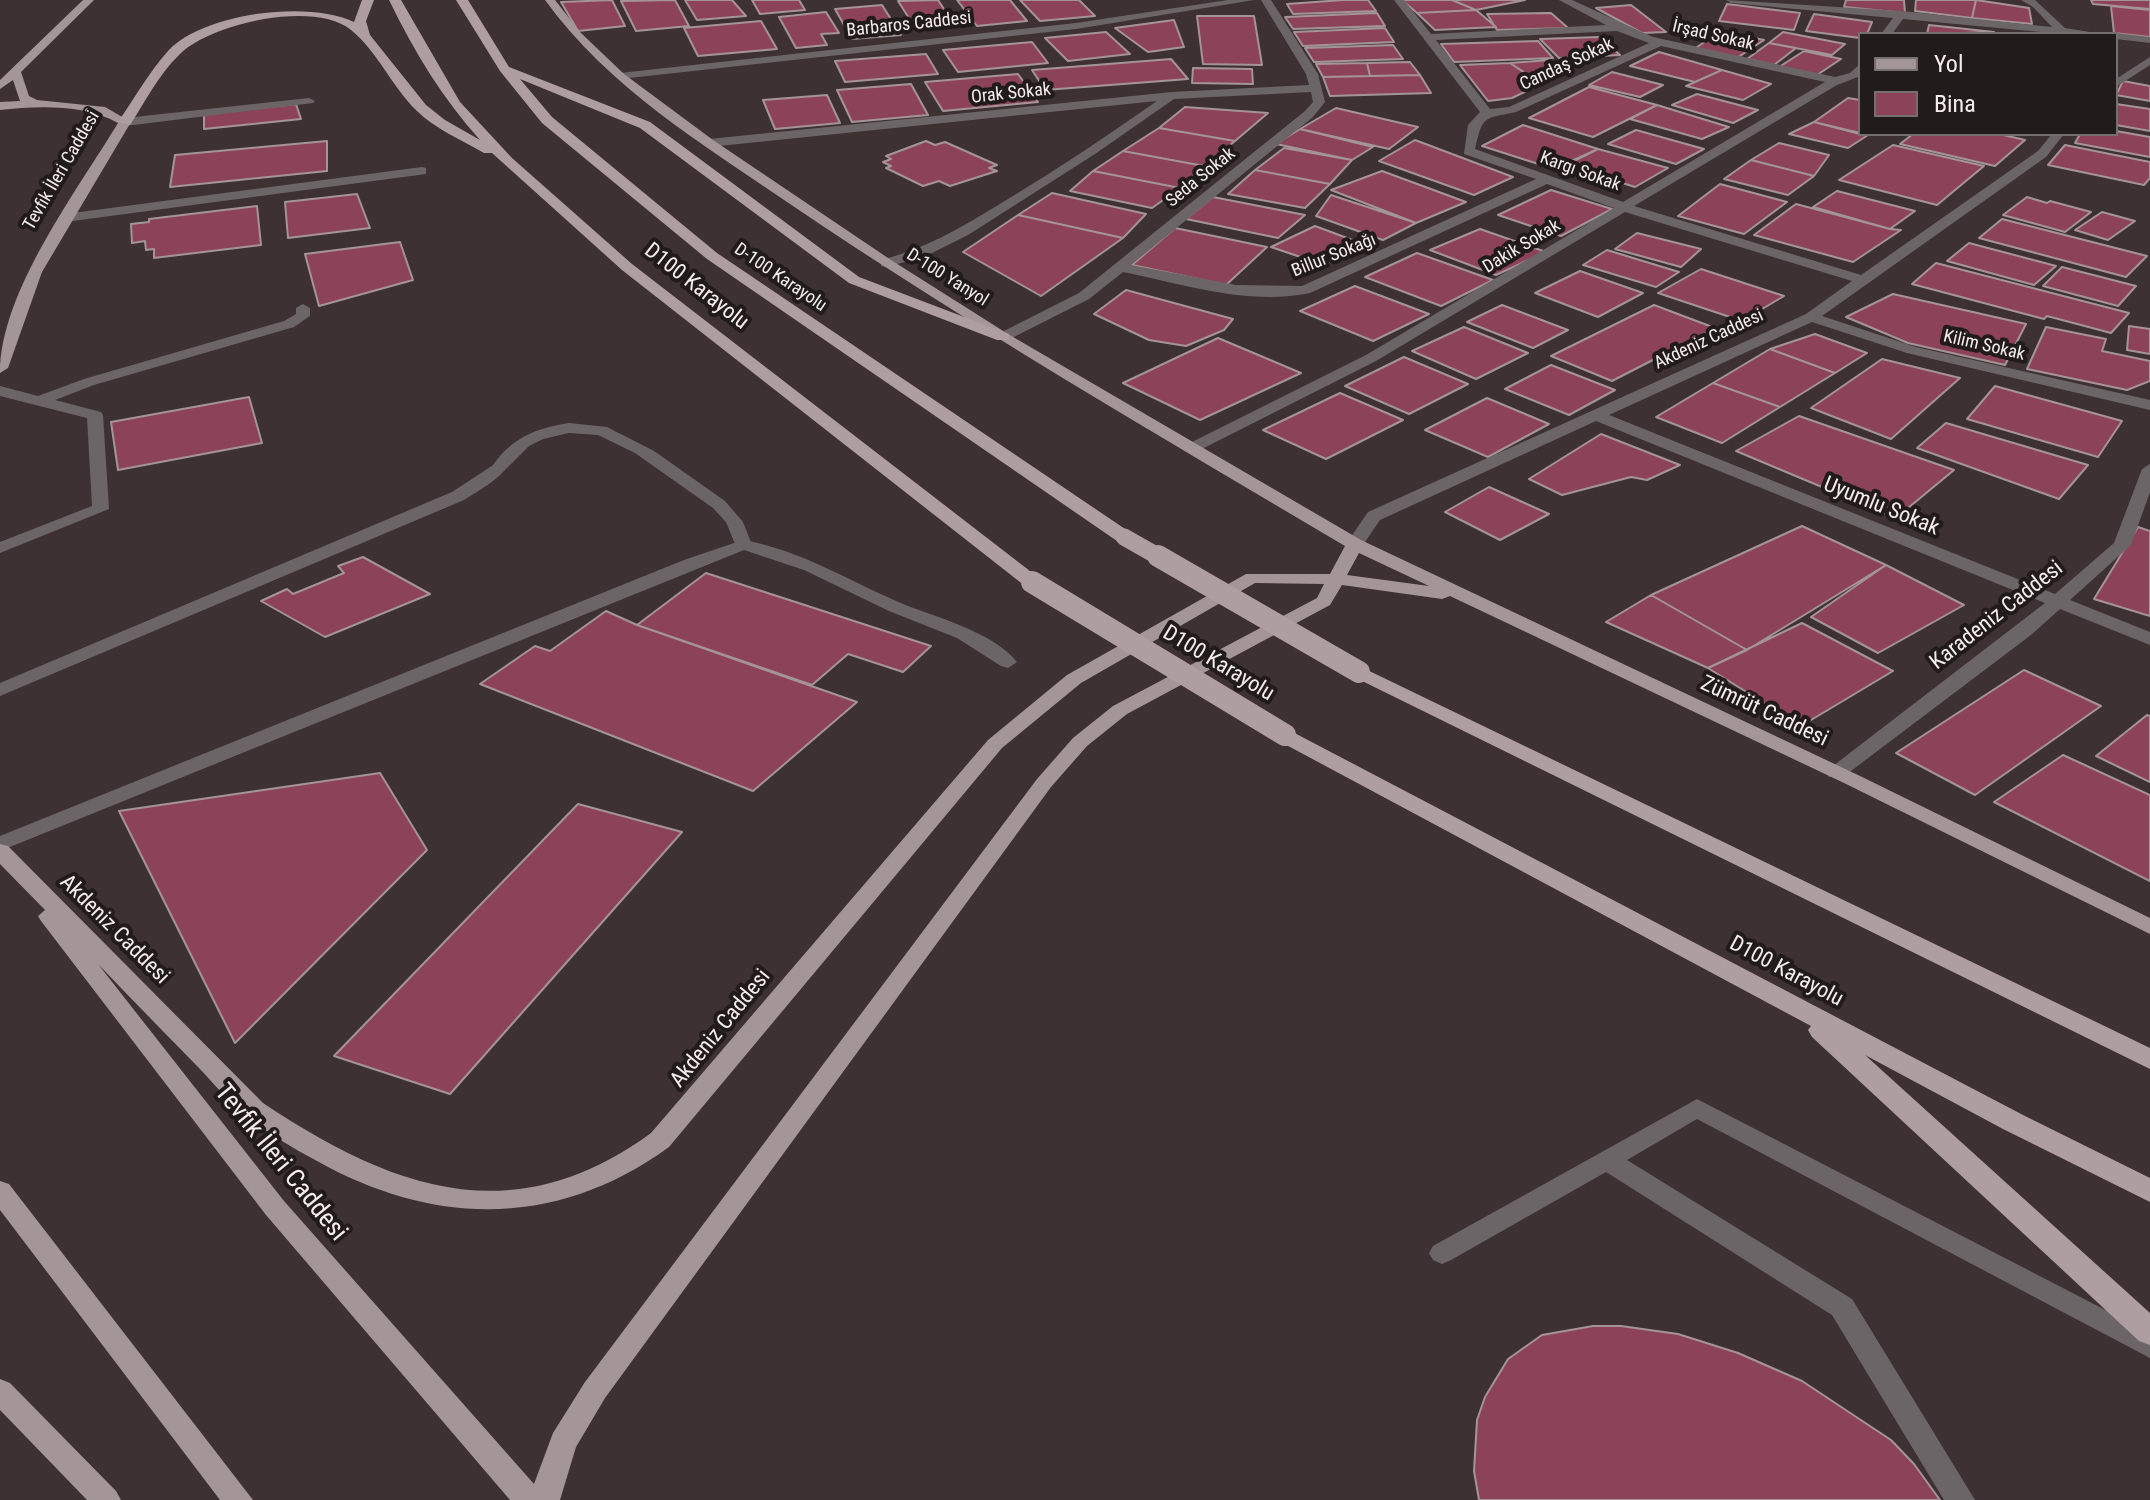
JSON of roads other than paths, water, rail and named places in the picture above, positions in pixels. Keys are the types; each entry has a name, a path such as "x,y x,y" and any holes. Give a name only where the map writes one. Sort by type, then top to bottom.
{"highway":[{"path":"364,36 360,21 368,0"},
{"name":"D100 Karayolu","path":"395,0 455,104 507,161 627,267 1032,582 1285,735 2150,1191"},
{"name":"D-100 Karayolu","path":"462,0 504,68 547,120 712,256 1124,537 1359,672 2150,1059"},
{"path":"125,122 173,53 182,44 213,27 249,19 322,17 349,23 364,36 421,108 440,123 507,161"},
{"path":"504,68 645,125 854,280 1003,337"},
{"path":"1797,1007 2150,1332"}],"main road":[{"path":"0,86 89,0"},
{"name":"D-100 Yanyol","path":"550,0 576,34 620,76 709,143 886,263 1003,337 1355,544"},
{"path":"16,72 24,98 34,103"},
{"name":"Tevfik İleri Caddesi","path":"0,106 34,103 105,111 125,122 35,272 0,368"},
{"path":"545,1500 549,1474 566,1432 595,1390 1044,783 1080,742 1120,710 1324,601 1355,544"},
{"name":"Zümrüt Caddesi","path":"1355,544 1836,773 2150,927"},
{"name":"Akdeniz Caddesi","path":"0,851 254,1109 295,1137 353,1167 429,1195 497,1198 570,1189 633,1162 660,1140 995,744 1052,694 1102,661 1252,578 1336,579 1409,587 1477,602"},
{"name":"Tevfik İleri Caddesi","path":"0,851 198,1112 266,1196 529,1500"},
{"path":"0,1191 238,1500"},
{"path":"0,1391 106,1500"}],"street":[{"name":"Barbaros Caddesi","path":"620,76 1076,26 1249,0"},
{"path":"1266,0 1312,74 1317,88"},
{"path":"1399,0 1487,113"},
{"name":"İrşad Sokak","path":"1564,0 1619,28 1660,42 1858,86"},
{"path":"1731,0 2079,32"},
{"path":"2026,0 2037,5 2061,30"},
{"path":"1888,32 1902,14"},
{"path":"1430,37 1619,28"},
{"path":"2118,36 2150,40"},
{"name":"Candaş Sokak","path":"1487,113 1512,110 1660,42"},
{"path":"2118,82 2150,60"},
{"name":"Dakik Sokak","path":"1194,447 1371,358 1835,81 1854,75 1858,70"},
{"path":"2132,71 2150,74"},
{"name":"Orak Sokak","path":"709,143 1172,95 1317,88"},
{"name":"Seda Sokak","path":"1003,337 1084,296 1309,114 1319,102 1317,88"},
{"path":"886,263 907,259 942,245 1101,148 1172,95"},
{"path":"125,122 309,101"},
{"name":"Kargı Sokak","path":"1487,113 1476,118 1470,130 1468,151 1624,207 1863,280"},
{"name":"Akdeniz Caddesi","path":"1355,544 1374,516 1811,317 2042,154 2056,136"},
{"path":"65,218 422,171"},
{"name":"Billur Sokağı","path":"1120,267 1233,289 1278,294 1305,290 1547,179"},
{"path":"39,401 89,382 289,324 303,316 303,308"},
{"name":"Kilim Sokak","path":"1811,317 1912,350 2150,405"},
{"path":"0,391 95,415 101,509 0,548"},
{"name":"Uyumlu Sokak","path":"1596,415 2150,639"},
{"path":"0,690 458,496 489,477 515,446 537,435 569,428 603,431 642,451 721,504 735,521 743,545"},
{"name":"Karadeniz Caddesi","path":"1836,773 2024,631 2122,545 2150,469"},
{"path":"0,844 743,545 765,549 810,566 895,607 964,634 1008,662"},
{"path":"1442,1253 1697,1108 2150,1346"},
{"path":"1606,1159 1842,1307 1960,1500"}]}
